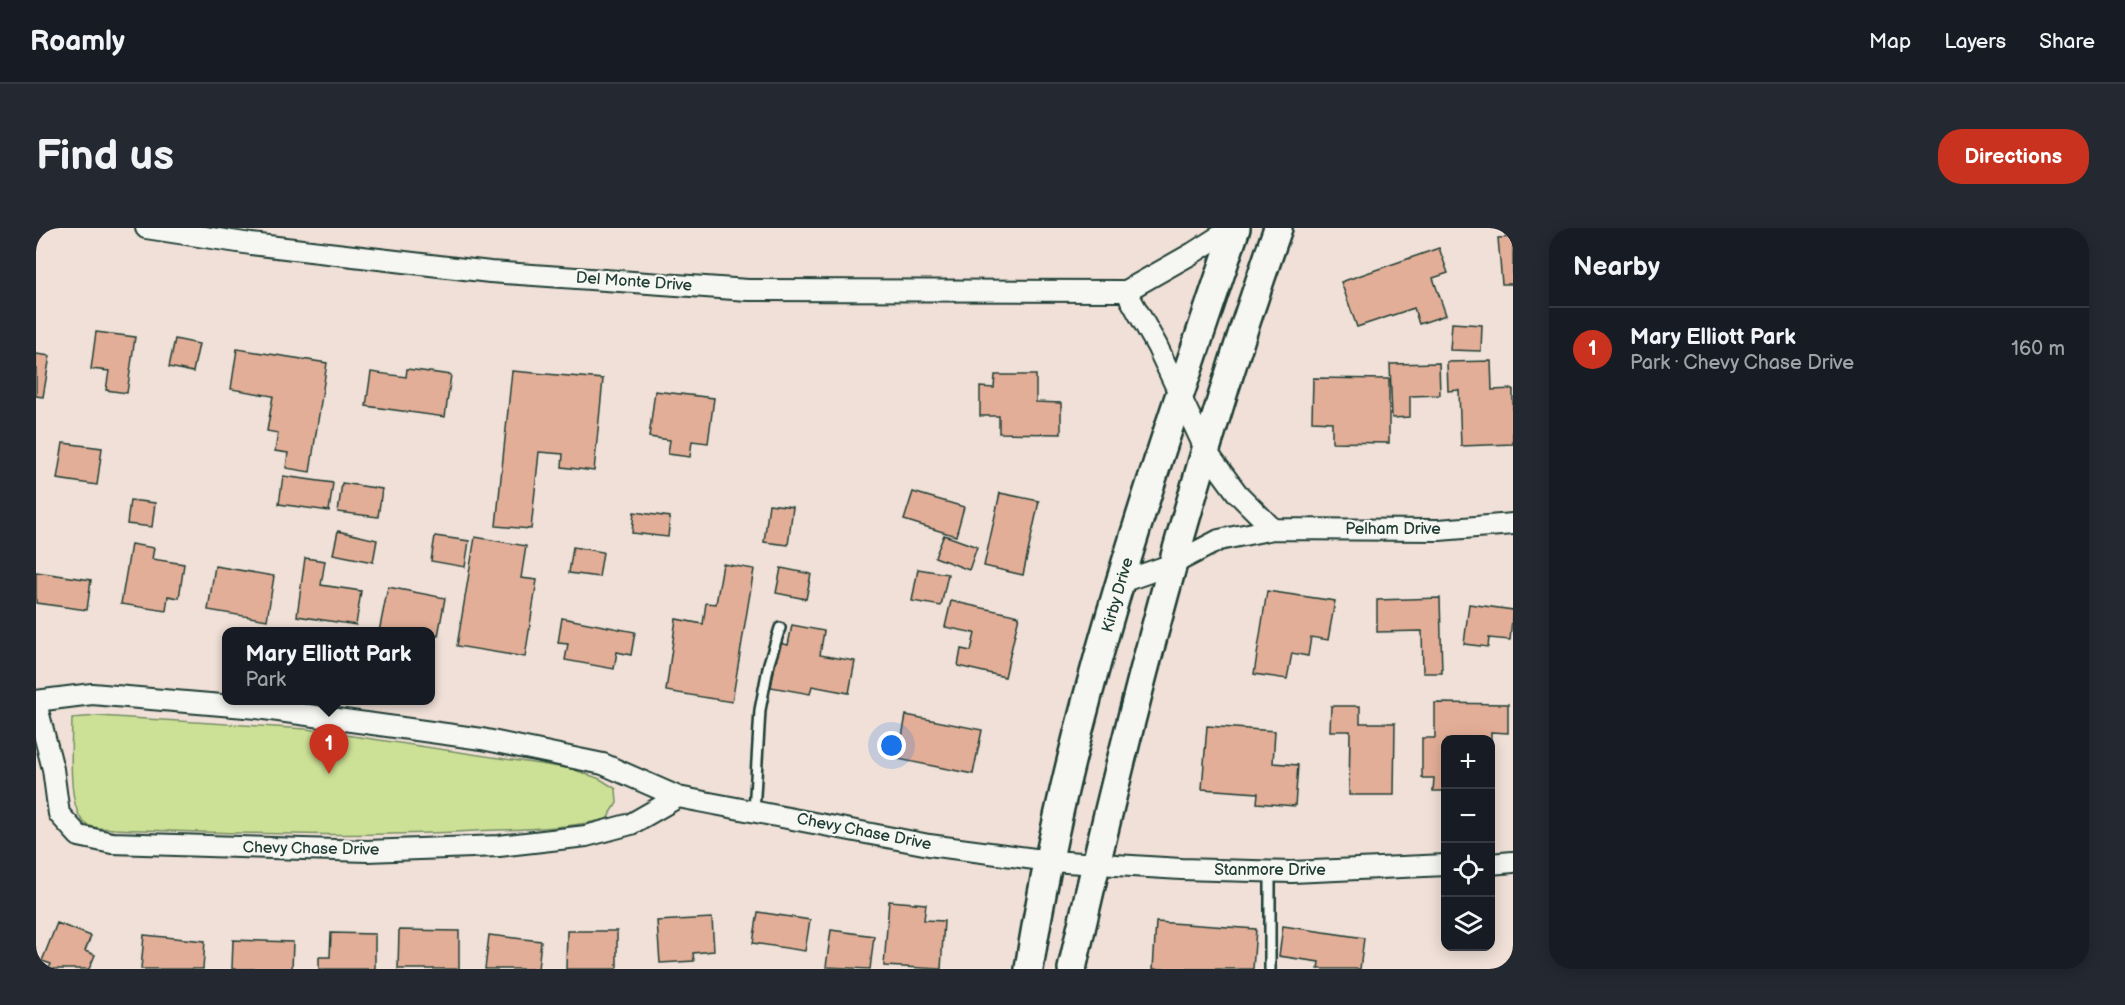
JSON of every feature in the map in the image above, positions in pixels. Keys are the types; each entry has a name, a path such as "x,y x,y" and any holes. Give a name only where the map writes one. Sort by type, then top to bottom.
{"main road":[{"name":"Kirby Drive","path":"1029,969 1050,861 1082,721 1121,582 1234,228"},
{"path":"1072,969 1114,780 1173,564 1206,451 1278,228"}],"street":[{"name":"Del Monte Drive","path":"146,228 251,244 490,272 748,290 1126,291 1234,228"},
{"path":"1126,291 1157,346 1206,451 1237,493 1273,529"},
{"name":"Pelham Drive","path":"1121,582 1173,564 1219,540 1273,529 1439,530 1513,524"},
{"name":"Chevy Chase Drive","path":"678,797 631,824 586,836 499,846 367,851 112,843 79,836 59,814 53,769 36,702 92,694 256,708 482,739 603,764 678,797 929,845 1095,865"},
{"path":"1495,864 1513,862"},
{"name":"Stanmore Drive","path":"1095,865 1270,871 1441,865"}],"lane":[{"path":"754,812 764,681 780,628"},
{"path":"1270,871 1270,969"}],"green space":[{"path":"98,716 306,729 572,769 600,779 616,789 617,803 607,819 558,827 525,829 430,833 294,834 95,828 86,824 75,805 71,743 72,718"}],"building":[{"path":"1513,237 1513,284 1502,284 1498,238"},
{"path":"1439,248 1448,273 1433,278 1446,315 1419,324 1414,308 1357,327 1341,282"},
{"path":"1452,323 1482,325 1481,351 1450,350"},
{"path":"96,332 135,337 127,393 106,390 109,371 91,369"},
{"path":"175,339 199,344 193,372 169,367"},
{"path":"237,349 327,363 310,472 286,468 288,453 275,451 278,433 267,431 273,396 231,389"},
{"path":"36,354 50,356 43,397 36,396"},
{"path":"1491,361 1492,390 1513,389 1513,444 1461,446 1459,390 1448,391 1447,362"},
{"path":"1439,363 1440,395 1410,396 1410,417 1392,418 1390,364"},
{"path":"407,369 451,375 445,417 366,406 371,372 406,377"},
{"path":"512,371 603,379 594,471 562,467 563,454 539,452 531,529 496,526"},
{"path":"995,375 1036,375 1036,402 1061,403 1061,434 999,433 999,416 980,416 980,387 994,388"},
{"path":"1313,378 1389,379 1389,443 1332,442 1332,422 1312,421"},
{"path":"655,391 714,398 708,443 692,441 690,457 668,454 670,440 649,437"},
{"path":"63,443 102,448 97,485 57,479"},
{"path":"283,476 333,483 329,511 279,504"},
{"path":"342,483 382,489 378,517 338,512"},
{"path":"913,492 964,507 956,536 904,520"},
{"path":"1000,493 1039,501 1023,575 984,566"},
{"path":"130,500 155,503 152,527 127,524"},
{"path":"769,504 793,507 788,545 764,542"},
{"path":"634,512 670,517 668,537 632,533"},
{"path":"338,531 377,540 373,562 333,554"},
{"path":"944,535 977,547 969,570 935,557"},
{"path":"435,536 469,541 465,567 431,561"},
{"path":"475,537 526,546 521,578 537,580 525,657 457,646"},
{"path":"131,544 154,548 152,559 184,564 179,598 168,596 166,611 121,604"},
{"path":"573,547 603,552 599,577 569,573"},
{"path":"305,558 325,561 321,585 361,591 356,625 297,616"},
{"path":"723,564 754,569 732,702 666,691 676,619 703,624 706,603 716,604"},
{"path":"215,566 274,576 267,620 208,610"},
{"path":"781,568 811,574 806,599 776,593"},
{"path":"918,569 948,574 941,606 912,601"},
{"path":"36,572 91,580 87,610 36,603"},
{"path":"388,587 445,598 438,636 435,635 435,627 380,627"},
{"path":"1267,591 1335,601 1328,640 1311,637 1308,656 1292,653 1287,679 1254,674"},
{"path":"1440,598 1442,673 1423,673 1422,631 1377,632 1377,600"},
{"path":"951,601 1019,616 1005,677 958,666 961,649 971,651 975,633 945,627"},
{"path":"1469,604 1513,610 1510,640 1489,638 1488,647 1464,644"},
{"path":"562,618 635,632 631,655 617,652 614,669 565,660 568,644 558,643"},
{"path":"792,625 824,631 820,655 855,661 849,693 812,686 810,694 771,687 779,643 788,645"},
{"path":"1435,703 1508,704 1508,733 1441,735 1441,791 1433,791 1434,778 1422,778 1422,738 1435,738"},
{"path":"1331,706 1360,706 1360,723 1395,723 1394,795 1349,795 1350,731 1330,731"},
{"path":"906,715 982,730 973,774 898,759"},
{"path":"1207,726 1275,731 1273,763 1298,765 1295,806 1257,803 1258,793 1202,789"},
{"path":"889,901 926,904 924,920 944,921 941,969 884,966"},
{"path":"758,912 810,920 805,951 753,943"},
{"path":"712,918 714,951 693,953 694,961 660,963 657,921"},
{"path":"1156,922 1256,929 1253,969 1153,969"},
{"path":"57,923 91,936 85,951 95,955 89,969 49,969 51,964 42,961"},
{"path":"1283,926 1364,938 1360,969 1318,969 1319,962 1279,956"},
{"path":"399,930 459,931 459,969 398,969"},
{"path":"831,930 874,936 870,969 826,967"},
{"path":"567,931 617,931 617,969 566,969"},
{"path":"331,933 375,934 375,969 319,969 319,957 330,957"},
{"path":"144,935 205,941 203,969 141,969"},
{"path":"489,935 541,941 538,969 485,969"},
{"path":"233,940 293,942 292,969 232,969"}],"place":[{"name":"Mary Elliott Park","path":"329,774"}]}
